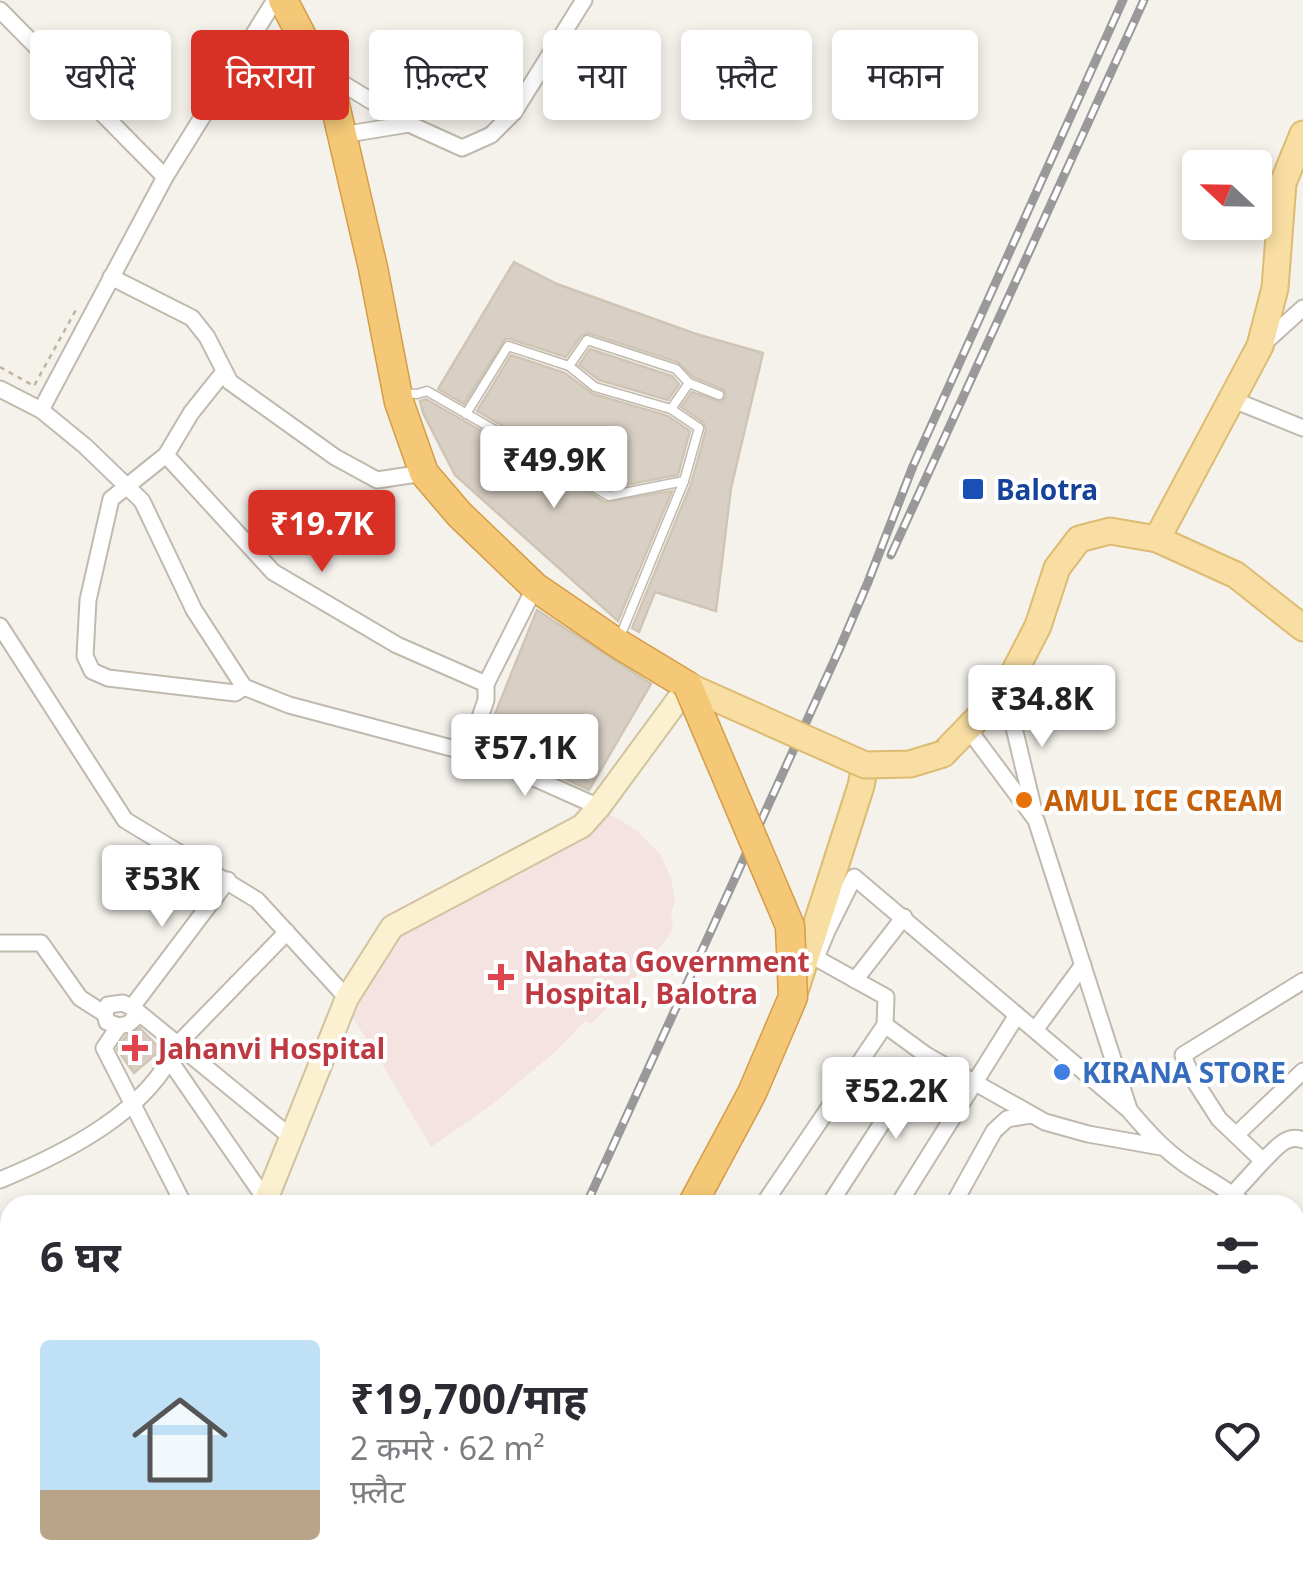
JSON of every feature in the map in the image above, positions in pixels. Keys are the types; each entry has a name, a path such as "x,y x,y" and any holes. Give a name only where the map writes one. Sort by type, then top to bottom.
{"highway":[{"path":"283,0 299,30"},
{"path":"338,120 397,392 424,472 459,514 535,587 688,686 790,926 792,997 752,1094 697,1195"}],"main road":[{"path":"1157,539 1260,346 1275,288 1283,183 1303,134"},
{"path":"688,686 865,765 910,764 943,754 1005,690 1038,626 1057,568 1078,538 1110,531 1157,539 1236,575 1303,628"},
{"path":"792,997 865,765"}],"street":[{"path":"41,410 164,178 276,0"},
{"path":"349,87 409,124 462,148 491,135 514,112 584,0"},
{"path":"0,10 164,178"},
{"path":"342,135 409,124"},
{"path":"111,277 192,318 230,382 335,457 377,480 424,472"},
{"path":"1260,346 1303,308"},
{"path":"223,374 190,413 166,455 111,499 88,600 85,656 92,671 108,678 235,693 244,686"},
{"path":"0,389 41,410 85,446 142,502 194,610 244,686 289,705 455,749 469,749 599,807"},
{"path":"1231,399 1303,428"},
{"path":"166,455 273,572 397,646 486,684"},
{"path":"469,749 486,700 486,684 535,587"},
{"path":"0,626 125,820 257,900 348,998"},
{"path":"268,1195 348,998 392,927 582,826 688,686"},
{"path":"1005,690 1036,820 1129,1110"},
{"path":"968,730 1036,820"},
{"path":"770,1195 885,1026 886,997 816,958 854,877 1129,1110 1161,1147 1233,1195"},
{"path":"132,1007 228,880"},
{"path":"855,980 904,918"},
{"path":"0,1180 84,1141 134,1102 170,1062 177,1045 287,932"},
{"path":"0,942 41,943 80,998 104,1014 107,1022 128,1024 136,1015 132,1007"},
{"path":"1035,1030 1083,965"},
{"path":"1264,1162 1219,1119 1192,1077 1183,1054 1303,981"},
{"path":"104,1014 108,1006 124,1003 132,1007 292,1138"},
{"path":"904,1195 1017,1015"},
{"path":"119,1026 104,1048 179,1195"},
{"path":"885,1026 973,1084 1045,1122 1161,1147"},
{"path":"835,1195 926,1055"},
{"path":"170,1062 260,1195"},
{"path":"1236,1135 1303,1071"},
{"path":"959,1195 994,1131 1007,1119 1031,1115"},
{"path":"1242,1195 1264,1162 1288,1138 1303,1140"}],"lane":[{"path":"570,366 587,340 676,369 689,382 719,395"},
{"path":"466,414 508,346 570,366 595,387 671,410 700,428 684,481 617,643"},
{"path":"671,410 689,382"},
{"path":"397,392 427,392 609,496 684,481"}],"path":[{"path":"0,367 34,386 81,300"}],"shaded area":[{"name":"Nahata Government Hospital, Balotra","path":"599,811 637,831 660,854 671,878 675,900 668,938 615,1001 590,1024 585,1021 556,1051 490,1106 431,1147 349,1012 395,929"}],"building":[{"path":"514,262 557,284 696,334 763,353 731,488 716,611 655,592 639,632 632,628 691,484 706,430 704,423 681,407 692,392 721,402 726,397 724,390 693,377 678,362 588,333 581,336 566,357 505,339 464,404 438,389"},
{"path":"590,349 672,376 679,384 668,400 599,380 579,365"},
{"path":"511,355 565,373 593,394 668,416 690,431 678,475 610,488 477,411"},
{"path":"426,399 605,502 672,491 618,621 455,475 423,413 420,401"},
{"path":"537,610 651,684 589,790 484,741"},
{"path":"140,1028 161,1050 134,1073 117,1049 126,1036"}],"railway":[{"path":"591,1195 839,650 913,466 1123,0"},
{"path":"891,555 1144,0"}],"place":[{"name":"Balotra","path":"973,489"},
{"name":"AMUL ICE CREAM","path":"1024,800"},
{"name":"Nahata Government Hospital, Balotra","path":"501,977"},
{"name":"Jahanvi Hospital","path":"135,1048"},
{"name":"KIRANA STORE","path":"1062,1072"}]}
